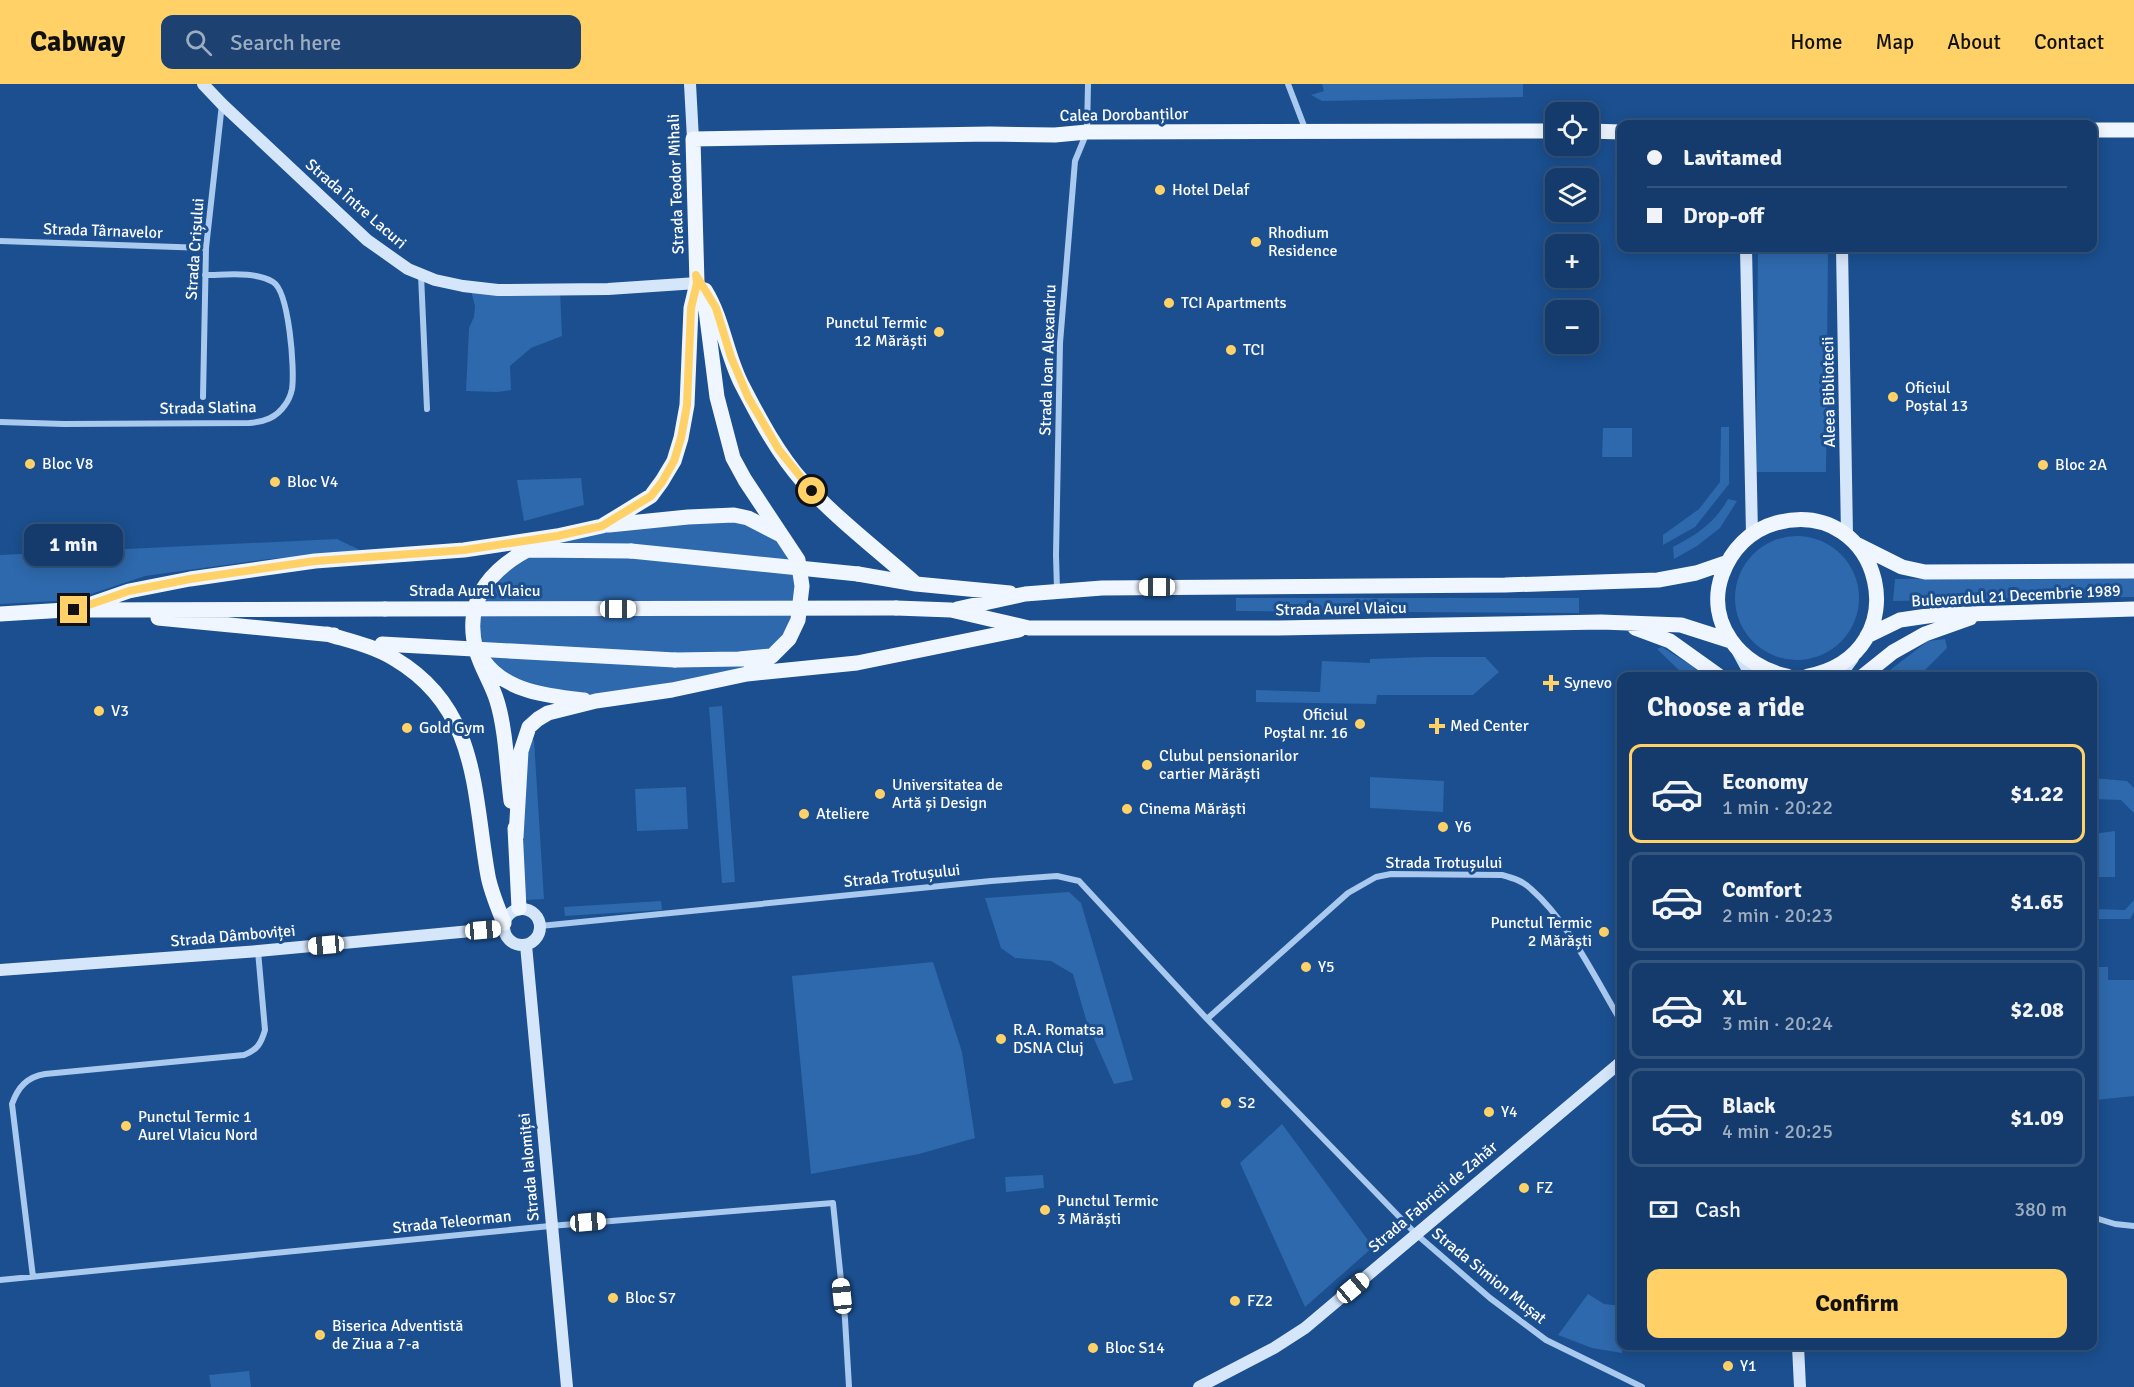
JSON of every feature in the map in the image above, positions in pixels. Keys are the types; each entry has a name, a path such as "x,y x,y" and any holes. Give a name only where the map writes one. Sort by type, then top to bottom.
{"main road":[{"path":"2097,130 2134,130"},
{"name":"Calea Dorobanților","path":"693,139 1054,135 1087,132 1545,131"},
{"path":"1599,131 1617,132"},
{"name":"Strada Teodor Mihali","path":"693,139 696,279"},
{"path":"602,526 651,496 674,461 687,405 691,308 696,279"},
{"path":"696,279 706,310 717,397 733,458 798,560 802,586 798,620 789,639 772,656 747,674"},
{"path":"696,279 716,308 739,378 779,450 815,494 916,584"},
{"path":"70,610 129,591 190,579 315,561 464,550 557,536 602,526 688,517 734,515 766,526 784,537"},
{"name":"Bulevardul 21 Decembrie 1989","path":"1752,534 1777,523 1805,520 1832,526 1902,567 1925,572 2134,571"},
{"path":"1752,534 1738,546 1721,577 1719,610 1723,626 1733,644 1750,661 1771,672"},
{"path":"519,909 516,837 497,702 480,662 473,633 477,603 491,576 507,561 557,536"},
{"path":"1826,672 1856,652 1868,636 1877,604 1872,570 1864,554 1849,538"},
{"path":"527,550 631,551 858,574 916,584 1025,594"},
{"name":"Strada Aurel Vlaicu","path":"951,610 1025,594 1102,588 1505,585 1658,580 1696,573 1728,562"},
{"name":"Strada Aurel Vlaicu","path":"0,614 70,610 896,608 951,610 1029,628 1279,628 1621,623 1681,625 1733,644"},
{"name":"Bulevardul 21 Decembrie 1989","path":"1868,636 1900,620 1934,615 2134,609"},
{"path":"70,610 327,634 382,644 675,660 772,656"},
{"path":"1868,672 1893,652 1925,634 1984,612"},
{"path":"1621,623 1670,641 1713,672"},
{"path":"516,837 521,751 529,727 548,713 596,701 672,690 747,674 857,663 1029,628"},
{"path":"473,633 480,655 490,670 505,680 537,693 596,701"},
{"path":"327,634 368,646 395,659 421,678 448,708 462,738 474,779 488,876 503,926"}],"street":[{"name":"Strada Între Lacuri","path":"203,84 367,240 394,261 435,280 498,290 608,289 696,279"},
{"name":"Strada Teodor Mihali","path":"690,84 693,139"},
{"path":"1087,132 1088,84"},
{"path":"1288,84 1306,131"},
{"name":"Strada Crișului","path":"203,397 206,248 222,104"},
{"name":"Strada Ioan Alexandru","path":"1057,591 1060,343 1075,161 1087,132"},
{"name":"Strada Târnavelor","path":"0,241 206,248"},
{"path":"1746,252 1752,534"},
{"name":"Aleea Bibliotecii","path":"1842,252 1849,538"},
{"path":"421,274 427,409"},
{"name":"Strada Slatina","path":"0,422 249,423 270,419 286,404 292,390 287,309 280,288 266,279 248,276 205,275"},
{"path":"1733,644 1749,672"},
{"path":"1843,672 1856,652"},
{"name":"Strada Trotușului","path":"1208,1019 1348,893 1364,882 1391,874 1502,875 1518,879 1531,888 1559,920 1617,1015"},
{"name":"Strada Trotușului","path":"540,926 982,881 1057,876 1079,881 1208,1019 1416,1234"},
{"path":"525,908 534,913 540,921 538,936 526,945 511,942 503,926 509,914 519,909 525,908"},
{"name":"Strada Dâmboviței","path":"0,970 258,951 503,926"},
{"name":"Strada Ialomiței","path":"526,945 550,1226 567,1387"},
{"path":"33,1278 12,1104 20,1087 35,1076 45,1074 244,1055 255,1051 265,1030 258,951"},
{"name":"Strada Fabricii de Zahăr","path":"1199,1387 1274,1348 1305,1328 1617,1065"},
{"name":"Strada Teleorman","path":"0,1281 550,1226 833,1203 849,1387"},
{"path":"2097,1219 2115,1224 2134,1226"},
{"name":"Strada Simion Mușat","path":"1416,1234 1506,1311 1546,1340 1642,1387"},
{"path":"1798,1350 1800,1387"}],"shaded area":[{"path":"1322,84 1523,84 1523,97 1322,101 1311,95 1324,91"},
{"path":"1758,252 1828,252 1826,472 1756,472"},
{"path":"470,287 560,290 562,336 531,348 510,366 511,390 466,391 469,328 474,317 475,306"},
{"path":"1721,427 1729,427 1729,484 1695,527 1663,545 1663,535 1699,509 1720,482"},
{"path":"1603,428 1632,428 1632,457 1602,457"},
{"path":"581,478 584,505 524,521 517,480"},
{"path":"1728,499 1737,501 1720,528 1697,546 1674,559 1673,547 1704,528"},
{"path":"729,520 757,527 781,541 796,572 792,623 783,636 745,670 597,697 572,695 513,678 485,656 478,632 481,605 496,577 556,540 595,531"},
{"path":"1797,536 1821,541 1841,554 1854,574 1859,598 1854,622 1841,642 1821,655 1797,660 1773,655 1753,642 1740,622 1735,598 1740,574 1753,554 1773,541"},
{"path":"337,539 362,551 269,559 145,576 73,600 0,604 0,555"},
{"path":"2134,576 2134,597 1893,601 1895,579"},
{"path":"1236,598 1579,598 1579,613 1236,611"},
{"path":"1945,639 1947,648 1923,672 1888,672 1890,670 1928,641"},
{"path":"1662,647 1699,672 1681,672 1657,649"},
{"path":"1485,657 1499,672 1473,695 1377,695 1376,704 1256,702 1256,690 1320,692 1322,661 1370,663 1370,659"},
{"path":"722,706 735,882 722,883 709,707"},
{"path":"528,740 534,740 544,899 525,900 522,840"},
{"path":"1370,777 1444,781 1443,812 1370,808"},
{"path":"2097,778 2127,781 2134,788 2134,813 2121,800 2097,799"},
{"path":"686,787 688,829 637,831 635,789"},
{"path":"2115,831 2115,877 2097,877 2097,833"},
{"path":"1069,892 1081,903 1133,1080 1114,1084 1087,1023 1073,974 1051,961 1015,958 1001,948 985,898"},
{"path":"2134,900 2134,912 2130,919 2097,919 2097,909 2125,910"},
{"path":"661,901 662,910 565,916 564,907"},
{"path":"933,962 962,1052 975,1138 919,1154 811,1174 792,976"},
{"path":"2097,967 2108,967 2108,980 2134,980 2134,1096 2097,1100"},
{"path":"1282,1124 1373,1247 1305,1307 1240,1163"},
{"path":"1043,1175 1044,1188 1006,1192 1005,1177"},
{"path":"1588,1294 1604,1304 1617,1306 1617,1350 1622,1350 1622,1353 1592,1348 1558,1335"},
{"path":"249,1371 251,1387 211,1387 209,1375"}],"place":[{"name":"Hotel Delaf","path":"1160,190"},
{"name":"Rhodium Residence","path":"1256,242"},
{"name":"TCI Apartments","path":"1169,303"},
{"name":"Punctul Termic 12 Mărăști","path":"939,332"},
{"name":"TCI","path":"1231,350"},
{"name":"Oficiul Poștal 13","path":"1893,397"},
{"name":"Bloc V8","path":"30,464"},
{"name":"Bloc 2A","path":"2043,465"},
{"name":"Bloc V4","path":"275,482"},
{"name":"Synevo","path":"1551,683"},
{"name":"V3","path":"99,711"},
{"name":"Oficiul Poștal nr. 16","path":"1360,724"},
{"name":"Med Center","path":"1437,726"},
{"name":"Gold Gym","path":"407,728"},
{"name":"Clubul pensionarilor cartier Mărăști","path":"1147,765"},
{"name":"Universitatea de Artă și Design","path":"880,794"},
{"name":"Cinema Mărăști","path":"1127,809"},
{"name":"Ateliere","path":"804,814"},
{"name":"Y6","path":"1443,827"},
{"name":"Punctul Termic 2 Mărăști","path":"1604,932"},
{"name":"Y5","path":"1306,967"},
{"name":"R.A. Romatsa DSNA Cluj","path":"1001,1039"},
{"name":"S2","path":"1226,1103"},
{"name":"Y4","path":"1489,1112"},
{"name":"Punctul Termic 1 Aurel Vlaicu Nord","path":"126,1126"},
{"name":"FZ","path":"1524,1188"},
{"name":"Punctul Termic 3 Mărăști","path":"1045,1210"},
{"name":"Bloc S7","path":"613,1298"},
{"name":"FZ2","path":"1235,1301"},
{"name":"Biserica Adventistă de Ziua a 7-a","path":"320,1335"},
{"name":"Bloc S14","path":"1093,1348"},
{"name":"Y1","path":"1728,1366"}],"route":[{"path":"74,610 129,591 190,579 315,561 464,550 557,536 602,526 651,496 674,461 687,405 691,308 697,283 696,275 716,308 731,357 748,397 779,450 812,491"}]}
